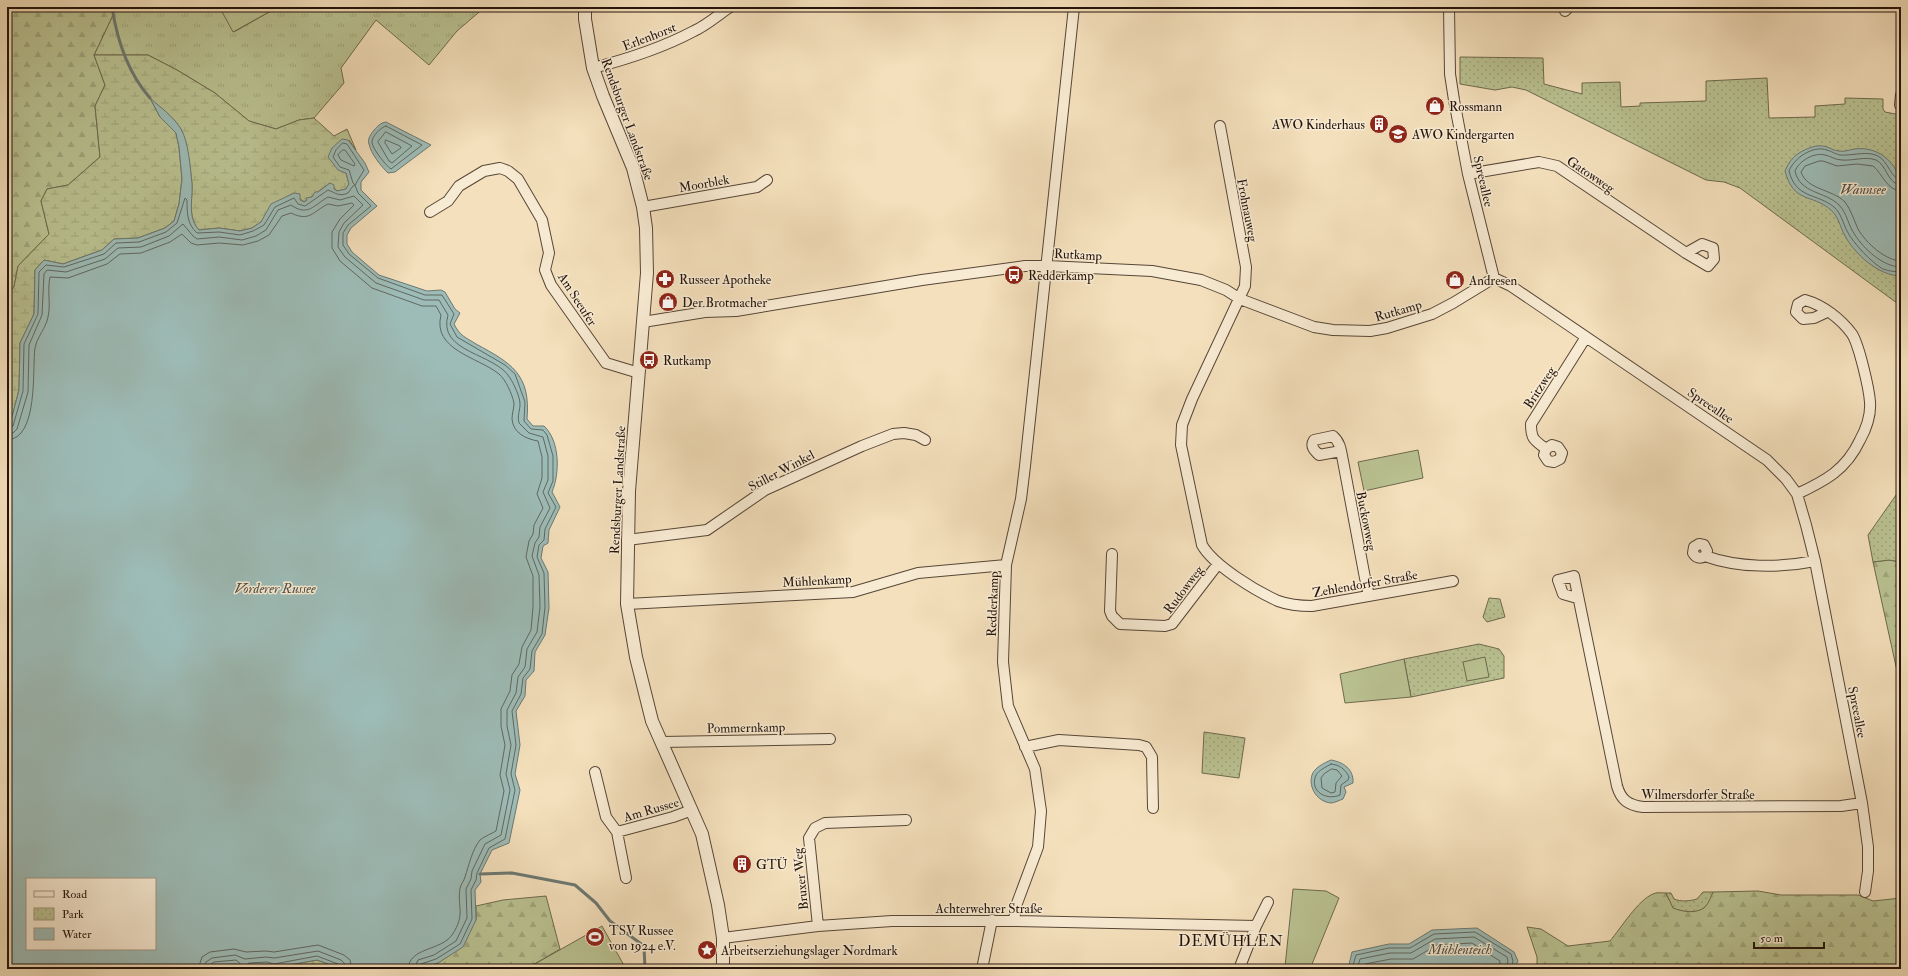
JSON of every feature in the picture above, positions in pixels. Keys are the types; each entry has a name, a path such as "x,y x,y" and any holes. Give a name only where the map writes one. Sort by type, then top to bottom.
{"street":[{"name":"Rendsburger Landstraße","path":"585,7 585,19 593,68 602,96 633,168 643,207 647,247 643,322 629,492 627,604 636,657 652,721 702,834 713,877 723,938 723,969"},
{"name":"Erlenhorst","path":"593,68 629,59 661,47 696,31 730,7"},
{"name":"Redderkamp","path":"1014,921 1016,906 1034,859 1041,829 1040,795 1034,769 1008,706 1003,662 1006,565 1021,499 1074,7"},
{"name":"Spreeallee","path":"1449,7 1450,74 1468,174 1494,278 1511,286 1767,460 1786,479 1797,494 1815,561 1862,803 1868,847 1868,871 1864,892"},
{"path":"1900,105 1901,94"},
{"name":"Frohnauweg","path":"1220,126 1230,188 1246,267 1245,286 1240,299"},
{"name":"Gatowweg","path":"1468,174 1539,162 1557,166 1686,253"},
{"name":"Am Seeufer","path":"430,212 448,201 459,186 484,171 500,168 508,170 518,179 542,220 549,252 545,270 551,285 606,363 639,373"},
{"name":"Moorblek","path":"643,207 757,187 767,180"},
{"name":"Rutkamp","path":"643,322 705,312 736,311 922,280 1025,266 1047,266 1152,271 1201,280 1226,290 1240,299 1314,327 1333,330 1370,331 1401,324 1432,314 1453,304 1494,278"},
{"name":"Zehlendorfer Straße","path":"1240,299 1192,399 1182,425 1181,445 1199,535 1206,551 1218,564 1279,601 1294,605 1312,606 1453,581"},
{"path":"1797,494 1832,476 1848,460 1860,440 1867,423 1870,402 1857,347 1852,335 1839,320 1827,312"},
{"name":"Britzweg","path":"1546,449 1534,440 1531,434 1531,424 1586,337"},
{"name":"Stiller Winkel","path":"627,540 707,530 765,490 862,446 893,434 904,433 916,435 925,440"},
{"name":"Buckowweg","path":"1341,451 1369,596"},
{"name":"Rudowweg","path":"1112,554 1110,610 1112,616 1120,624 1165,626 1172,624 1218,564"},
{"path":"1704,556 1720,562 1769,566 1815,561"},
{"name":"Mühlenkamp","path":"627,604 853,592 918,573 1006,565"},
{"name":"Wilmersdorfer Straße","path":"1577,598 1584,619 1617,786 1620,796 1628,804 1643,807 1737,807 1841,806 1862,803"},
{"name":"Pommernkamp","path":"662,742 830,739"},
{"path":"1025,747 1059,740 1139,745 1146,747 1152,757 1153,808"},
{"name":"Am Russee","path":"596,772 606,817 617,832 626,878"},
{"name":"Am Russee","path":"617,832 673,817 692,810"},
{"name":"Bruxer Weg","path":"818,926 809,838 815,828 825,823 906,820"},
{"path":"1239,969 1256,926 1268,902"},
{"path":"982,969 992,920"},
{"name":"Achterwehrer Straße","path":"723,938 818,926 892,921 992,920 1256,926"}],"green space":[{"path":"7,7 112,7 113,15 94,55 105,85 95,106 100,157 68,185 47,189 41,201 49,234 18,266 14,287 7,295"},
{"path":"112,7 221,7 234,32 278,7 485,7 457,31 429,65 376,20 341,68 344,83 314,118 299,120 276,129 249,121 215,93 177,70 148,55 94,55 113,15"},
{"path":"278,7 233,32 220,8"},
{"path":"94,55 148,55 177,70 215,93 249,121 276,129 299,120 314,118 334,136 347,129 356,150 349,140 346,173 349,184 346,189 337,191 330,183 304,202 294,193 281,201 266,215 261,222 252,228 240,231 219,228 199,230 193,220 192,215 191,173 187,147 182,133 174,120 151,100 160,117 176,133 179,147 182,179 179,204 174,221 165,228 138,238 114,239 102,250 63,264 44,260 35,270 34,314 20,343 19,390 7,430 7,295 14,287 18,266 49,234 41,201 47,189 68,185 100,157 95,106 105,85"},
{"path":"1460,57 1543,58 1544,84 1582,94 1582,83 1620,82 1621,107 1640,106 1640,103 1706,101 1706,81 1767,78 1769,118 1815,117 1815,106 1845,104 1845,98 1883,99 1883,109 1885,112 1901,115 1901,306 1740,188 1724,182 1706,180 1526,90 1512,87 1495,90 1460,84"},
{"path":"1418,450 1423,478 1364,491 1358,462"},
{"path":"1901,488 1901,562 1889,560 1873,562 1868,535"},
{"path":"1889,560 1901,562 1901,689 1873,562"},
{"path":"1489,598 1500,599 1505,617 1487,622 1483,617"},
{"path":"1479,644 1499,649 1504,656 1504,678 1411,697 1404,659"},
{"path":"1485,657 1489,677 1467,681 1463,662"},
{"path":"1404,659 1411,697 1345,703 1340,674"},
{"path":"1204,732 1245,738 1239,778 1202,773"},
{"path":"1293,889 1326,891 1339,898 1310,969 1291,969 1285,967"},
{"path":"1758,891 1781,895 1858,895 1873,901 1901,898 1901,969 1537,969 1537,957 1527,927 1541,929 1568,946 1610,941 1636,908 1647,897 1654,893 1666,893 1676,908 1691,911 1704,908 1713,892"},
{"path":"1703,892 1713,892 1708,904 1698,911 1690,912 1673,908 1666,893 1671,893 1674,899 1686,901 1697,899"},
{"path":"546,896 560,949 526,969 417,969 438,963 476,920 476,906 503,900"},
{"name":"TSV Russee von 1924 e.V.","path":"602,926 626,969 526,969"},
{"path":"317,960 342,969 211,969 214,966 236,964 238,968 267,966 273,968"}],"water":[{"name":"Vorderer Russee","path":"150,98 175,120 184,135 189,155 192,183 191,208 193,220 199,230 219,228 240,231 252,228 261,222 271,204 294,193 300,194 300,200 304,202 307,200 306,198 312,197 315,192 318,192 330,183 334,185 334,189 337,191 346,189 349,184 346,173 338,170 328,157 332,148 342,139 348,140 365,163 369,172 361,182 361,190 377,206 351,228 347,235 347,244 352,252 379,275 427,291 441,290 445,292 455,309 460,313 454,324 458,331 466,338 509,364 516,372 526,391 527,419 533,426 544,426 549,432 556,448 557,467 555,484 552,492 560,507 549,530 548,543 543,546 541,558 548,572 549,608 545,635 535,652 534,671 526,680 525,696 516,711 520,745 515,774 520,790 509,843 492,850 480,874 481,882 475,890 476,920 463,947 438,963 417,969 342,969 317,960 273,968 267,966 238,968 236,964 214,966 211,969 7,969 7,430 19,390 20,343 34,314 35,270 44,260 63,264 102,250 114,239 138,238 165,228 174,221 179,204 182,179 176,133 160,117"},
{"path":"386,122 431,145 395,172 388,173 374,156 369,142 374,130"},
{"name":"Wannsee","path":"1816,146 1824,146 1841,151 1862,149 1877,152 1889,161 1898,173 1901,181 1901,276 1884,272 1868,262 1848,242 1837,218 1831,210 1793,189 1785,171 1787,166 1797,154"},
{"path":"1331,760 1340,762 1350,770 1353,783 1344,787 1346,792 1343,799 1331,803 1322,800 1315,794 1311,785 1311,780 1313,772 1317,768"},
{"name":"Mühlenteich","path":"1477,928 1514,952 1518,961 1514,969 1348,969 1352,952 1389,944 1409,944 1432,930"}],"waterway":[{"path":"112,7 120,44 125,56 135,78 150,98"},
{"path":"480,874 512,873 575,885 596,903 610,921 644,946 645,969"}],"place":[{"name":"Rossmann","path":"1435,106"},
{"name":"AWO Kinderhaus","path":"1379,124"},
{"name":"AWO Kindergarten","path":"1398,134"},
{"name":"Redderkamp","path":"1014,275"},
{"name":"Russeer Apotheke","path":"665,279"},
{"name":"Andresen","path":"1455,280"},
{"name":"Der Brotmacher","path":"668,302"},
{"name":"Rutkamp","path":"649,360"},
{"name":"GTÜ","path":"742,864"},
{"name":"TSV Russee von 1924 e.V.","path":"595,937"},
{"name":"Arbeitserziehungslager Nordmark","path":"707,950"}],"district":[{"name":"DEMÜHLEN","path":"1231,941"}]}
